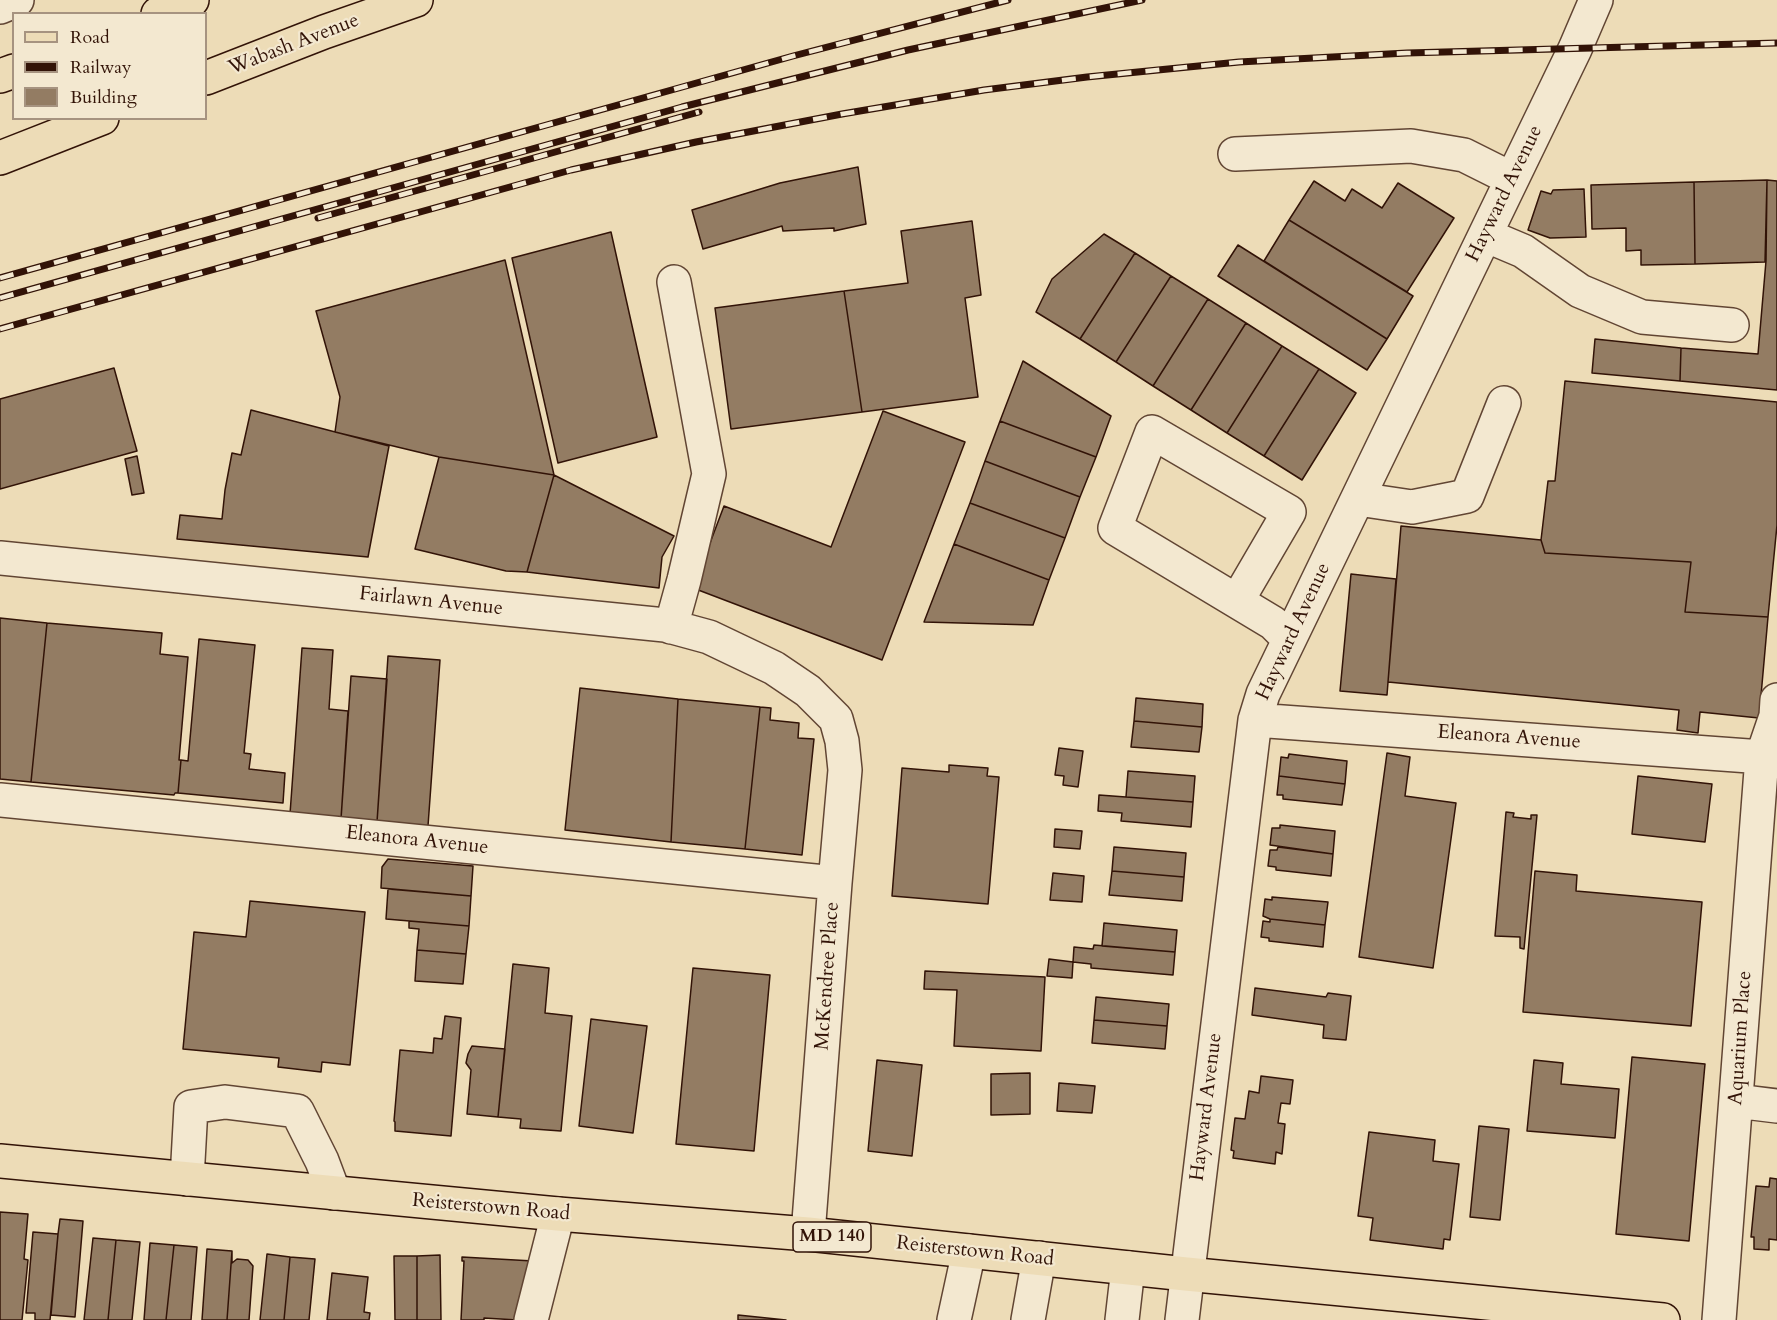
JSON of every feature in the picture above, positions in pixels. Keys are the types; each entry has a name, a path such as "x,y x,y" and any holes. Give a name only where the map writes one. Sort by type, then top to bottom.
{"main road":[{"path":"163,12 192,0"},
{"name":"Wabash Avenue","path":"207,78 324,32 416,0"},
{"path":"0,158 97,120"},
{"name":"Reisterstown Road","path":"0,1161 558,1214 808,1234 1186,1274 1494,1312 1663,1320"}],"street":[{"path":"0,7 17,0"},
{"name":"Hayward Avenue","path":"1182,1320 1255,720 1263,694 1575,49 1596,0"},
{"path":"1235,153 1411,146 1464,154 1512,179"},
{"path":"1485,235 1523,251 1580,291 1642,317 1732,325"},
{"path":"671,627 709,474 674,282"},
{"path":"1358,499 1412,507 1467,496 1504,403"},
{"path":"1237,601 1289,512 1152,432 1115,528 1273,623 1289,639"},
{"name":"Fairlawn Avenue","path":"0,558 671,627 709,637 774,668 808,691 836,719"},
{"name":"Aquarium Place","path":"1719,1320 1736,1101 1777,700"},
{"name":"McKendree Place","path":"808,1234 845,770 842,741 836,719"},
{"name":"Eleanora Avenue","path":"1255,720 1770,758"},
{"name":"Eleanora Avenue","path":"0,800 835,883"},
{"path":"1736,1101 1777,1106"},
{"path":"188,1179 191,1107 225,1102 297,1112 322,1161 334,1193"},
{"path":"531,1320 558,1214"},
{"path":"954,1320 969,1251"},
{"path":"1028,1320 1038,1258"},
{"path":"1122,1320 1128,1268"}],"building":[{"path":"858,167 866,224 834,231 834,228 783,231 782,226 703,249 692,210 780,183"},
{"path":"1767,180 1777,181 1777,390 1680,381 1681,348 1758,354 1766,261"},
{"path":"1767,180 1765,262 1695,264 1694,182"},
{"path":"1314,181 1345,201 1352,189 1382,208 1398,183 1454,218 1407,292 1289,220"},
{"path":"1694,182 1695,264 1641,265 1641,250 1626,251 1626,228 1592,229 1591,185"},
{"path":"1584,189 1586,237 1550,238 1528,230 1541,191 1551,194 1553,190"},
{"path":"1289,220 1413,296 1387,339 1264,261"},
{"path":"972,221 981,295 965,298 978,397 862,412 844,291 908,283 901,231"},
{"path":"611,232 657,437 558,463 512,258"},
{"path":"1104,234 1135,253 1080,339 1036,312 1052,279"},
{"path":"1238,245 1387,339 1367,370 1218,276"},
{"path":"1135,253 1171,276 1116,362 1080,339"},
{"path":"505,260 554,475 439,457 335,432 340,397 316,311"},
{"path":"1171,276 1208,299 1153,386 1116,362"},
{"path":"844,291 862,412 731,429 715,308"},
{"path":"1208,299 1246,323 1191,410 1153,386"},
{"path":"1246,323 1282,346 1227,433 1191,410"},
{"path":"1595,339 1681,348 1680,381 1592,373"},
{"path":"1282,346 1319,369 1264,456 1227,433"},
{"path":"1023,361 1111,416 1096,457 1000,421"},
{"path":"114,368 137,451 0,489 0,399"},
{"path":"1319,369 1356,393 1302,480 1264,456"},
{"path":"1565,381 1777,402 1777,525 1768,617 1685,612 1691,562 1545,553 1541,540 1548,481 1555,481"},
{"path":"251,410 389,446 368,557 177,539 180,515 222,519 232,453 241,455"},
{"path":"883,411 965,442 882,660 693,588 724,506 831,547"},
{"path":"1000,421 1096,457 1080,497 985,461"},
{"path":"137,456 144,493 132,495 125,459"},
{"path":"439,457 554,475 527,572 506,571 415,549"},
{"path":"985,461 1080,497 1065,538 970,503"},
{"path":"554,475 674,536 662,557 659,588 527,572"},
{"path":"970,503 1065,538 1049,580 954,544"},
{"path":"1401,526 1541,540 1545,553 1691,562 1685,612 1768,617 1759,718 1700,712 1698,733 1677,730 1679,710 1388,682"},
{"path":"954,544 1049,580 1033,625 924,622"},
{"path":"1351,574 1396,579 1387,695 1340,691"},
{"path":"0,618 47,623 31,782 0,779"},
{"path":"47,623 162,633 160,654 188,657 178,793 174,795 31,782"},
{"path":"199,639 255,645 244,753 251,754 249,769 285,773 283,803 178,793 181,760 188,761"},
{"path":"302,648 333,650 329,709 348,711 341,819 290,814"},
{"path":"388,656 440,660 428,826 377,822"},
{"path":"351,676 387,679 377,822 341,819"},
{"path":"580,688 678,699 671,842 565,830"},
{"path":"1136,698 1203,704 1202,727 1134,721"},
{"path":"678,699 760,707 745,849 671,842"},
{"path":"760,707 771,708 770,720 799,723 798,738 814,739 802,855 745,849"},
{"path":"1134,721 1202,727 1199,752 1131,747"},
{"path":"1059,748 1083,751 1078,787 1063,785 1064,776 1055,775"},
{"path":"1387,753 1410,757 1405,796 1456,803 1433,968 1359,957"},
{"path":"1289,754 1347,761 1345,784 1279,776 1281,757 1288,758"},
{"path":"949,765 988,768 987,776 999,777 988,904 892,896 902,768 949,772"},
{"path":"1128,771 1195,776 1193,802 1126,797"},
{"path":"1279,776 1345,784 1342,805 1283,799 1283,795 1277,795"},
{"path":"1638,776 1712,784 1705,842 1632,834"},
{"path":"1099,795 1193,802 1191,827 1121,821 1122,813 1098,811"},
{"path":"1506,812 1514,813 1513,817 1531,819 1531,815 1537,815 1524,949 1520,948 1520,937 1495,936"},
{"path":"1280,825 1335,831 1333,854 1270,845 1272,828 1280,828"},
{"path":"1055,829 1082,831 1080,849 1054,847"},
{"path":"1114,847 1186,853 1184,877 1112,871"},
{"path":"1278,847 1333,854 1331,876 1276,870 1276,867 1268,866 1270,850 1277,850"},
{"path":"388,859 473,866 471,896 381,888 382,867"},
{"path":"1112,871 1184,877 1182,901 1109,895"},
{"path":"1535,871 1577,875 1576,891 1702,902 1691,1026 1523,1012"},
{"path":"1053,873 1084,876 1082,902 1050,900"},
{"path":"388,889 471,896 469,926 386,919"},
{"path":"1272,897 1328,902 1325,925 1270,919 1263,916 1265,899 1272,900"},
{"path":"250,901 365,912 350,1065 322,1062 321,1072 278,1067 279,1058 183,1049 194,932 246,937"},
{"path":"1270,919 1325,925 1323,947 1269,941 1269,938 1261,937 1263,921 1270,922"},
{"path":"409,921 469,926 466,954 417,950 419,929 409,928"},
{"path":"1104,923 1177,930 1175,952 1102,946"},
{"path":"1094,945 1175,952 1173,975 1091,968 1091,964 1073,962 1074,947 1093,949"},
{"path":"417,950 466,954 463,984 415,981"},
{"path":"1049,959 1073,962 1072,978 1047,976"},
{"path":"513,964 549,968 545,1013 572,1016 561,1131 520,1128 521,1119 498,1117"},
{"path":"693,968 770,975 754,1151 676,1144"},
{"path":"925,971 1045,977 1041,1051 954,1046 957,990 924,989"},
{"path":"1255,988 1326,997 1328,993 1351,996 1346,1040 1323,1038 1324,1025 1252,1015"},
{"path":"1096,997 1169,1004 1167,1026 1094,1020"},
{"path":"445,1016 461,1018 451,1136 395,1131 400,1050 433,1053 434,1038 442,1039"},
{"path":"591,1019 647,1026 633,1133 579,1126"},
{"path":"1094,1020 1167,1026 1165,1049 1092,1043"},
{"path":"472,1046 505,1049 498,1117 467,1114 471,1070 466,1063"},
{"path":"1632,1057 1705,1064 1689,1241 1616,1234"},
{"path":"877,1060 922,1065 912,1156 868,1151"},
{"path":"1534,1060 1563,1063 1561,1084 1619,1089 1615,1138 1527,1131"},
{"path":"1030,1073 1030,1114 991,1115 991,1074"},
{"path":"1261,1076 1293,1080 1290,1104 1281,1103 1278,1123 1285,1124 1282,1154 1276,1152 1275,1164 1233,1158 1234,1151 1231,1150 1235,1118 1245,1119 1249,1091 1259,1093"},
{"path":"1059,1083 1095,1086 1092,1113 1057,1111"},
{"path":"1479,1126 1509,1129 1500,1220 1470,1217"},
{"path":"1369,1132 1435,1140 1433,1161 1459,1164 1450,1240 1444,1239 1443,1249 1370,1240 1373,1218 1358,1216"},
{"path":"1770,1178 1777,1179 1777,1240 1769,1239 1769,1250 1754,1249 1754,1237 1751,1237 1756,1186 1769,1187"},
{"path":"0,1212 28,1214 24,1259 28,1260 22,1320 0,1320"},
{"path":"60,1219 83,1221 75,1317 51,1315"},
{"path":"33,1232 58,1234 50,1320 35,1320 35,1313 26,1313"},
{"path":"93,1238 116,1240 108,1320 84,1320"},
{"path":"116,1240 140,1242 132,1320 108,1320"},
{"path":"150,1243 174,1245 166,1320 144,1320"},
{"path":"174,1245 197,1247 191,1320 166,1320"},
{"path":"207,1249 232,1251 227,1320 202,1320"},
{"path":"232,1251 232,1263 237,1259 248,1260 253,1266 249,1320 227,1320"},
{"path":"267,1254 290,1257 284,1320 260,1320"},
{"path":"440,1255 441,1320 417,1320 417,1256"},
{"path":"394,1256 417,1256 417,1320 395,1320"},
{"path":"290,1257 315,1259 309,1320 284,1320"},
{"path":"462,1257 533,1261 517,1320 484,1318 484,1320 461,1320 464,1261"},
{"path":"332,1273 368,1277 364,1312 370,1313 369,1320 327,1320"},
{"path":"738,1315 786,1320 738,1320"}],"railway":[{"path":"0,278 793,56 1008,0"},
{"path":"0,298 682,107 908,50 1142,0"},
{"path":"0,329 571,170 696,142 984,90 1239,62 1407,53 1777,43"},
{"path":"318,218 699,112"}]}
